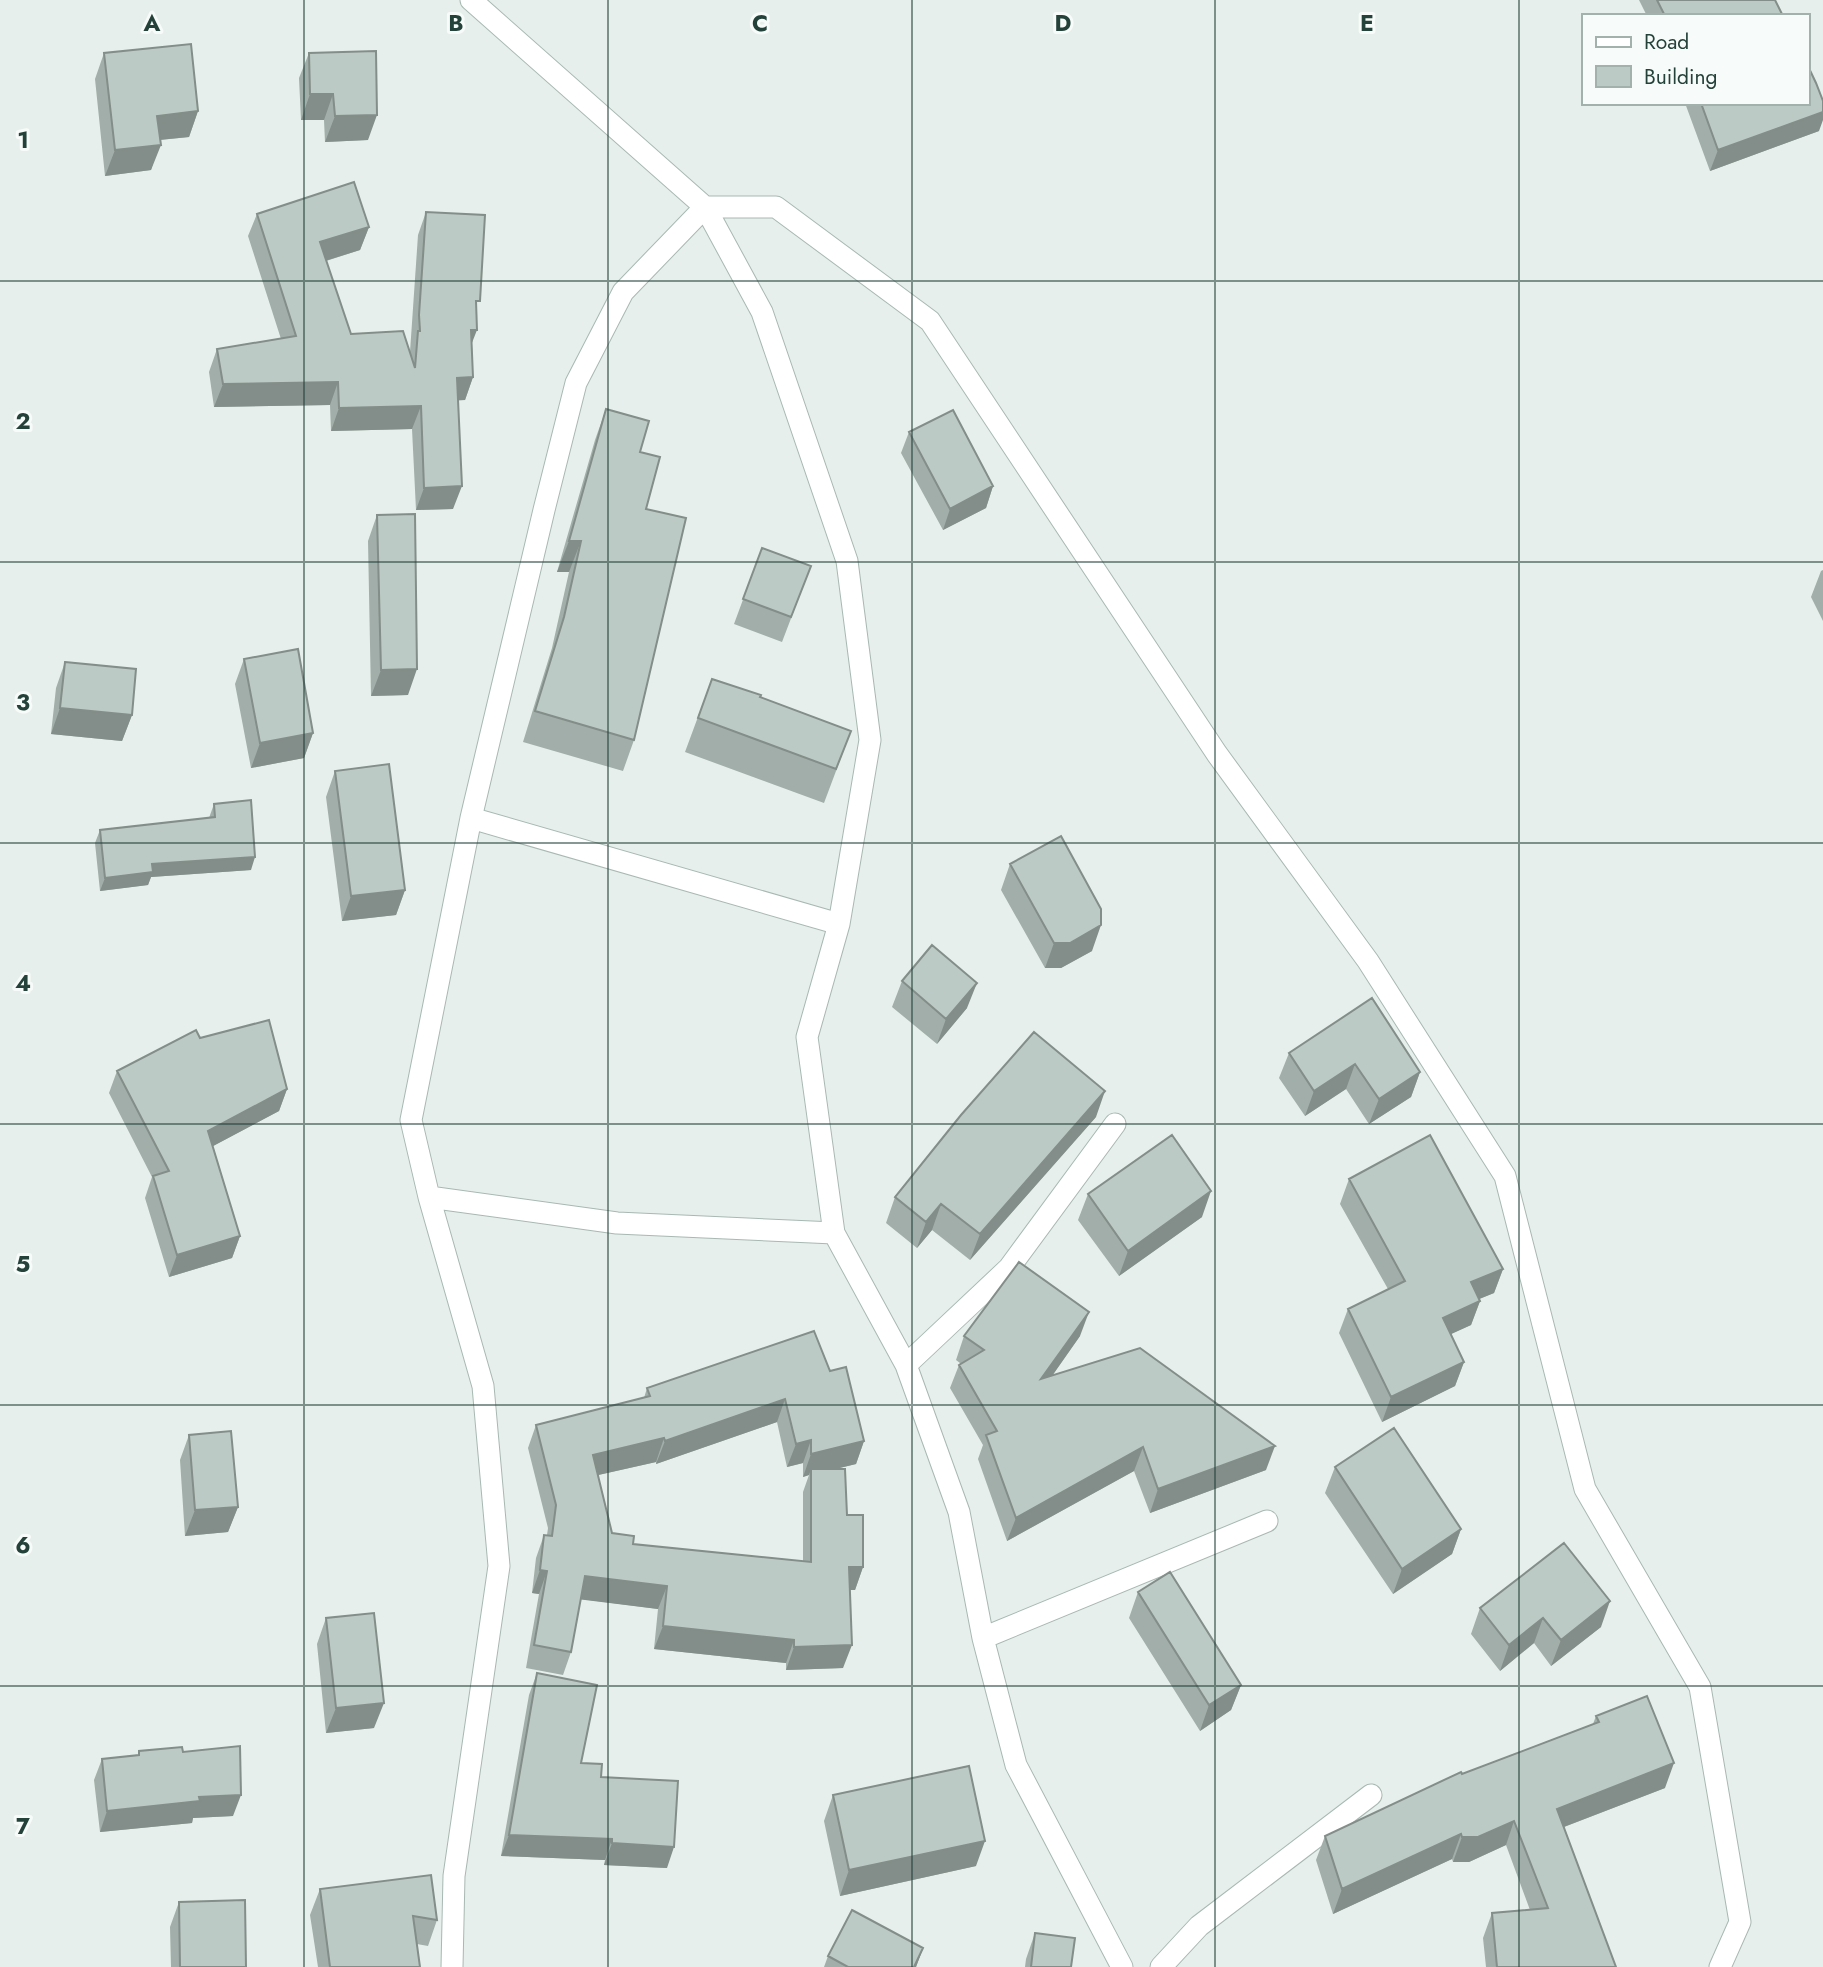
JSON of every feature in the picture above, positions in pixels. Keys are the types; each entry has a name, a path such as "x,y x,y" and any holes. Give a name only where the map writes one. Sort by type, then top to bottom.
{"street":[{"path":"471,0 705,207 762,312 847,561 870,740 839,924 807,1037 834,1233 906,1365 959,1512 983,1638 1016,1765 1122,1967"},
{"path":"452,1967 454,1876 499,1566 482,1386 429,1197 411,1120 471,818 576,383 623,292 705,207 776,207 930,321 1217,754 1368,961 1505,1176 1585,1489 1700,1687 1740,1922 1720,1967"},
{"path":"471,818 839,924"},
{"path":"906,1365 1009,1268 1115,1124"},
{"path":"429,1197 617,1223 834,1233"},
{"path":"983,1638 1267,1521"},
{"path":"1161,1967 1199,1926 1371,1795"}],"building":[{"path":"1657,0 1775,0 1782,14 1664,14"},
{"path":"191,44 198,111 157,116 161,145 115,150 104,53"},
{"path":"376,51 377,115 335,116 333,94 310,94 309,53"},
{"path":"1809,68 1823,101 1823,112 1718,150 1702,105 1809,105"},
{"path":"354,182 369,227 320,242 351,334 403,331 415,368 420,331 426,212 485,215 480,301 476,301 477,330 471,330 473,377 457,378 462,486 424,488 421,406 339,408 338,382 223,384 217,349 296,336 257,214"},
{"path":"606,409 649,421 640,452 660,457 646,509 686,518 634,740 535,711 564,617 581,541 569,541"},
{"path":"953,410 993,486 950,509 909,432"},
{"path":"415,514 417,669 381,670 377,515"},
{"path":"762,548 811,566 791,617 743,599"},
{"path":"298,649 313,733 260,743 244,659"},
{"path":"65,662 136,669 132,715 60,708"},
{"path":"712,679 761,695 760,697 851,731 836,769 698,718"},
{"path":"389,764 405,890 351,896 335,771"},
{"path":"251,800 255,857 152,864 153,872 105,878 100,830 215,817 214,804"},
{"path":"1061,836 1101,909 1101,925 1070,943 1054,943 1010,864"},
{"path":"932,945 977,983 946,1019 902,981"},
{"path":"1372,998 1420,1072 1379,1099 1355,1064 1314,1091 1289,1053"},
{"path":"269,1020 287,1089 208,1131 240,1236 177,1255 153,1176 169,1171 117,1071 196,1030 200,1038"},
{"path":"1034,1032 1105,1091 980,1234 941,1204 926,1222 895,1197 961,1115"},
{"path":"1172,1135 1211,1191 1128,1251 1088,1194"},
{"path":"1430,1135 1503,1269 1471,1282 1480,1301 1443,1318 1464,1362 1391,1397 1348,1309 1405,1281 1349,1179"},
{"path":"1019,1262 1089,1312 1041,1379 1140,1348 1275,1446 1158,1489 1143,1447 1016,1518 986,1435 997,1431 959,1365 984,1350 964,1336"},
{"path":"814,1331 830,1371 846,1367 864,1441 811,1454 811,1440 796,1444 785,1399 665,1441 664,1438 593,1455 612,1533 634,1536 633,1544 811,1562 811,1469 845,1469 847,1515 863,1515 863,1567 849,1567 852,1645 794,1647 794,1640 663,1626 667,1586 585,1576 571,1652 534,1645 547,1571 540,1570 544,1535 552,1536 556,1505 536,1425 650,1396 647,1388"},
{"path":"1394,1428 1461,1529 1402,1569 1335,1467"},
{"path":"231,1431 238,1507 195,1510 189,1435"},
{"path":"1564,1543 1610,1601 1561,1640 1543,1618 1509,1645 1480,1608"},
{"path":"1170,1572 1241,1685 1209,1705 1138,1592"},
{"path":"374,1613 384,1703 336,1708 326,1618"},
{"path":"537,1673 597,1685 581,1763 602,1764 601,1777 678,1781 674,1847 612,1843 612,1839 509,1835"},
{"path":"1647,1696 1674,1763 1557,1809 1616,1967 1497,1967 1492,1913 1548,1908 1514,1821 1478,1837 1462,1837 1461,1834 1342,1889 1325,1836 1461,1772 1462,1774 1599,1722 1596,1716"},
{"path":"240,1746 241,1795 199,1797 200,1801 107,1811 102,1759 139,1755 139,1751 182,1747 183,1752"},
{"path":"969,1766 985,1841 849,1870 833,1795"},
{"path":"431,1875 437,1920 413,1916 420,1967 330,1967 320,1889"},
{"path":"245,1900 246,1967 180,1967 179,1902"},
{"path":"852,1910 923,1948 914,1967 848,1967 828,1956"},
{"path":"1035,1933 1075,1938 1071,1967 1031,1967"}]}
